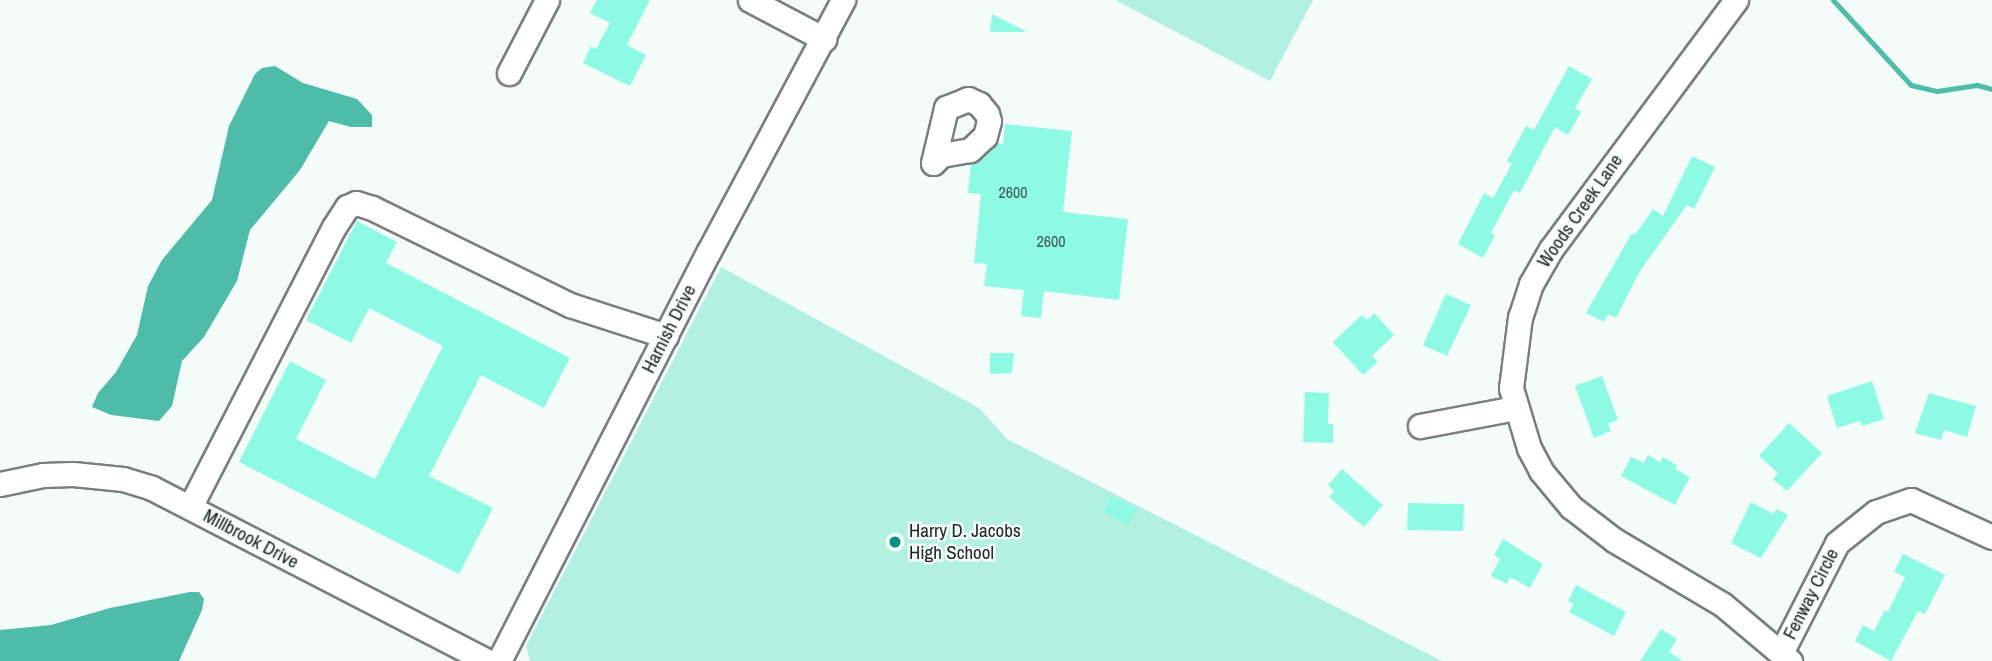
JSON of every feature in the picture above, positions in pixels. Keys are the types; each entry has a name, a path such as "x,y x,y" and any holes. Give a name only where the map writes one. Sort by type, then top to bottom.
{"street":[{"path":"509,74 547,0"},
{"path":"750,0 824,39"},
{"name":"Harnish Drive","path":"499,661 843,0"},
{"name":"Woods Creek Lane","path":"1736,0 1551,249 1531,284 1520,317 1511,388 1515,408 1541,471 1571,507 1614,540 1722,604 1785,657"},
{"path":"190,507 334,228 347,207 356,203 372,208 570,305 666,336"},
{"path":"1420,426 1515,408"},
{"name":"Millbrook Drive","path":"0,484 43,475 98,475 152,488 487,661"},
{"name":"Fenway Circle","path":"1785,657 1837,543 1876,512 1911,500 1992,537"}],"shaded area":[{"path":"1115,0 1313,0 1270,81"},
{"path":"275,66 303,83 357,99 372,115 372,127 351,127 329,121 300,170 250,230 237,281 204,337 182,361 172,406 159,421 111,415 92,407 98,393 116,372 137,335 148,286 162,260 212,200 229,126 255,74 262,68"},
{"name":"Harry D. Jacobs High School","path":"721,267 979,408 1007,439 1442,661 530,661 526,646"},
{"path":"199,592 204,599 202,610 179,661 0,661 0,630 51,625 110,608"}],"building":[{"path":"597,0 650,0 627,45 646,55 630,86 583,63 591,46 596,49 610,23 590,13"},
{"path":"992,14 1027,32 990,32"},
{"path":"1569,66 1592,79 1575,108 1581,112 1568,135 1555,127 1520,193 1514,190 1491,233 1495,235 1483,258 1458,244 1484,193 1493,198 1512,164 1507,161 1526,126 1534,130"},
{"path":"1005,124 1072,131 1063,212 1128,219 1119,300 1044,291 1041,318 1021,316 1024,290 984,286 987,264 974,263 981,194 968,193 971,164 997,143 1003,144"},
{"path":"1692,156 1715,167 1694,209 1687,205 1640,271 1616,318 1608,314 1604,322 1586,313 1632,233 1635,235 1653,209 1663,216"},
{"path":"357,221 397,242 386,263 570,358 544,408 481,375 429,476 493,508 459,574 239,462 290,361 326,380 296,439 375,479 443,346 369,308 351,343 306,320"},
{"path":"1446,294 1471,305 1447,356 1423,345"},
{"path":"1374,313 1394,335 1372,356 1378,362 1363,375 1333,342 1362,315 1367,320"},
{"path":"990,353 1014,353 1012,373 990,374"},
{"path":"1602,376 1618,420 1608,424 1611,431 1594,438 1575,386"},
{"path":"1872,381 1884,419 1862,426 1860,421 1837,428 1827,396"},
{"path":"1305,392 1329,393 1328,424 1333,424 1333,443 1303,442"},
{"path":"1929,393 1976,406 1967,437 1944,430 1941,440 1915,433"},
{"path":"1789,423 1822,453 1787,491 1773,479 1778,473 1759,456"},
{"path":"1648,455 1660,462 1663,457 1677,465 1675,469 1690,477 1675,505 1621,476 1631,457 1644,463"},
{"path":"1342,469 1383,505 1364,527 1329,497 1334,491 1328,485"},
{"path":"1111,496 1137,509 1128,525 1103,512"},
{"path":"1751,502 1774,514 1776,509 1788,515 1761,558 1731,543"},
{"path":"1408,503 1464,504 1463,531 1407,530"},
{"path":"1503,539 1543,564 1530,588 1510,577 1507,584 1491,576 1500,559 1494,555"},
{"path":"1903,554 1945,575 1925,614 1918,611 1891,661 1855,641 1863,625 1874,631 1885,610 1888,612 1905,577 1894,572"},
{"path":"1576,585 1626,612 1614,636 1569,612 1574,604 1568,601"},
{"path":"1661,629 1677,639 1669,652 1683,661 1640,661"}],"waterway":[{"path":"1833,0 1911,85 1937,91 1977,85 1992,89"}],"place":[{"name":"Harry D. Jacobs High School","path":"895,542"}]}
